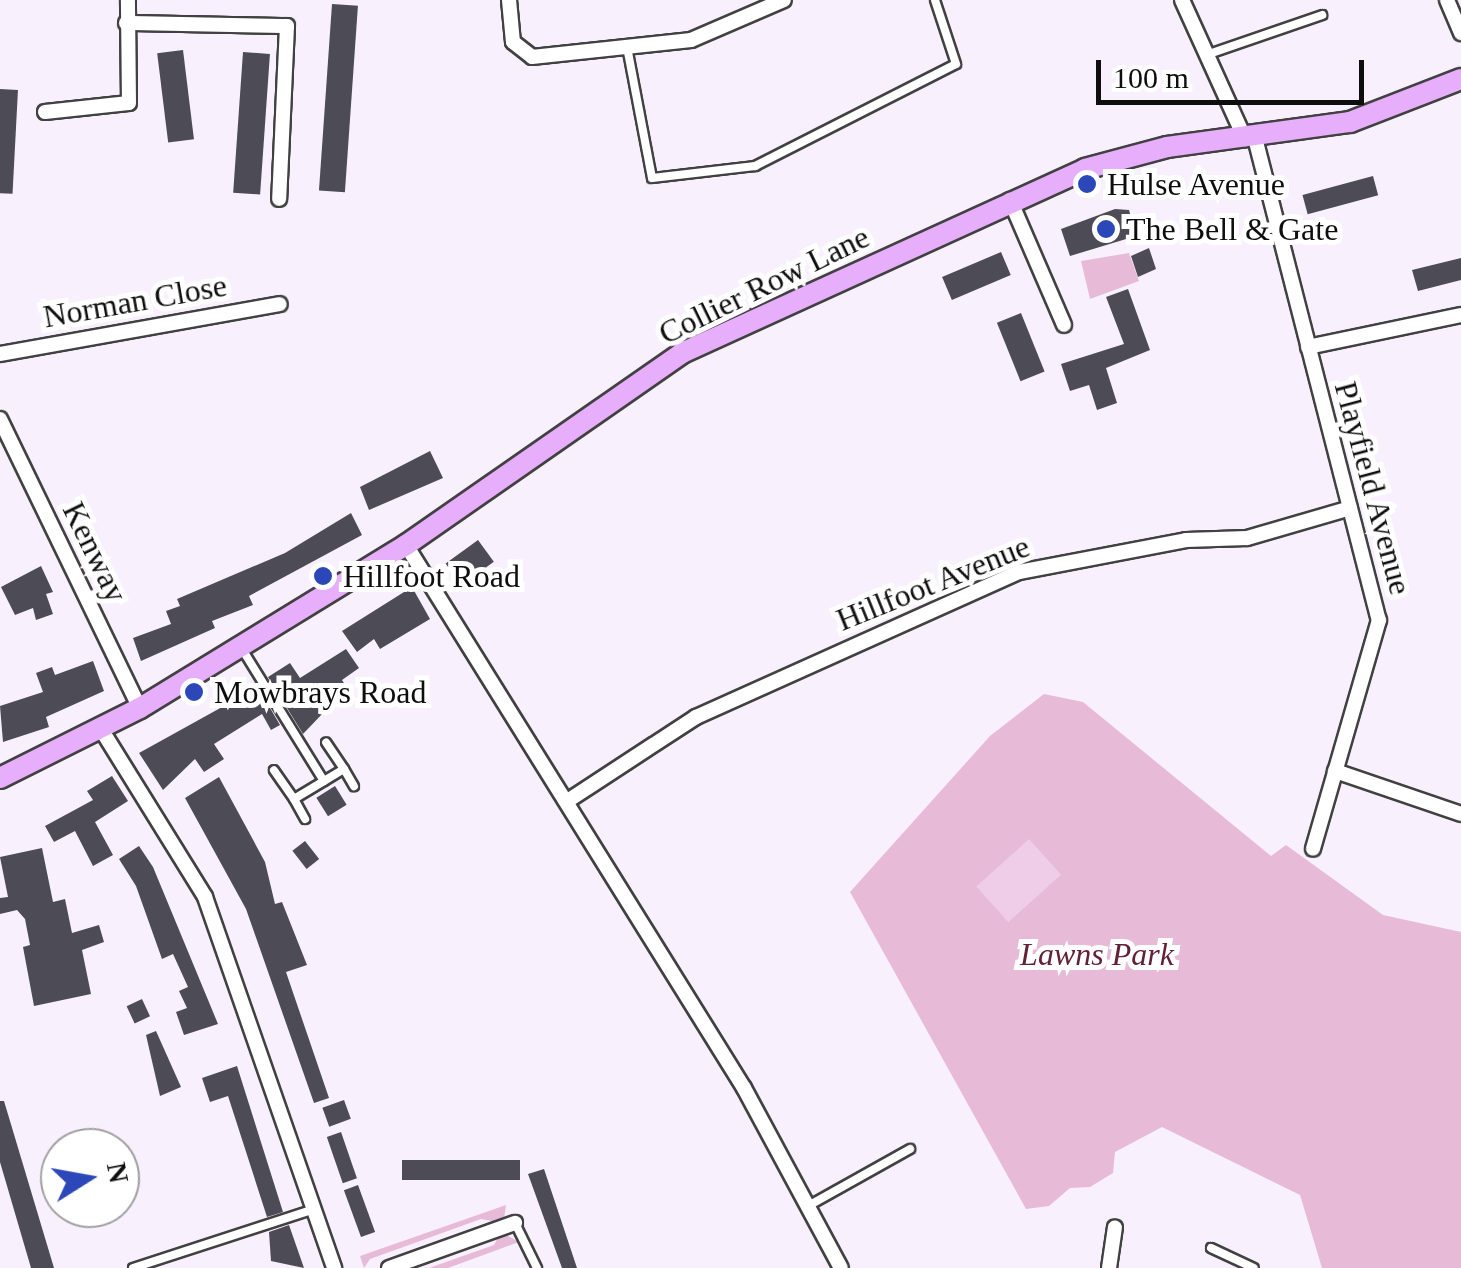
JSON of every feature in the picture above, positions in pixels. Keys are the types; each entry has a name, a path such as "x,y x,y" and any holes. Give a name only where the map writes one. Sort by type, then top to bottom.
{"main road":[{"name":"Collier Row Lane","path":"0,778 140,708 406,545 682,354 1010,200 1102,164 1167,147 1350,122 1461,79"}],"street":[{"path":"44,112 128,102 128,0"},
{"path":"509,0 513,42 532,56 691,40 784,0"},
{"path":"1182,0 1250,138"},
{"path":"1448,0 1461,33"},
{"path":"126,23 288,26 279,199"},
{"name":"Playfield Avenue","path":"1250,138 1378,620 1313,849"},
{"path":"1010,200 1064,325"},
{"name":"Norman Close","path":"0,354 280,304"},
{"path":"1308,347 1461,314"},
{"name":"Kenway","path":"0,419 140,708"},
{"name":"Hillfoot Avenue","path":"570,800 696,716 1019,572 1170,542 1248,538 1350,508"},
{"path":"406,545 570,800 841,1268"},
{"path":"102,729 205,897 334,1268"},
{"path":"1335,772 1461,814"},
{"path":"389,1268 515,1223"},
{"path":"1109,1268 1116,1227"}],"lane":[{"path":"627,47 652,178 755,166 956,64 935,0"},
{"path":"1206,55 1322,15"},
{"path":"240,646 324,781"},
{"path":"326,742 354,786"},
{"path":"294,799 344,769"},
{"path":"274,770 304,819"},
{"path":"808,1206 910,1149"},
{"path":"133,1268 312,1210"},
{"path":"515,1223 537,1268"},
{"path":"1211,1248 1248,1267"}],"green space":[{"path":"1129,253 1139,281 1090,299 1081,261"},
{"name":"Lawns Park","path":"1044,694 1083,702 1271,856 1286,845 1383,915 1461,932 1461,1268 1322,1268 1300,1195 1162,1127 1115,1152 1113,1173 1090,1187 1070,1188 1049,1206 1026,1209 850,892 990,736"},
{"path":"506,1205 504,1219 481,1219 370,1259 364,1268 360,1256"},
{"path":"501,1232 519,1242 448,1268 429,1268 494,1245"}],"shaded area":[{"path":"1029,839 1061,875 1008,922 976,887"}],"building":[{"path":"332,4 358,6 345,192 319,191"},
{"path":"183,50 194,139 168,142 157,53"},
{"path":"243,52 270,54 260,195 233,193"},
{"path":"0,89 18,90 13,194 0,193"},
{"path":"1373,176 1378,195 1308,214 1302,195"},
{"name":"The Bell & Gate","path":"1115,209 1129,210 1136,236 1070,256 1061,229"},
{"path":"1149,248 1156,269 1138,277 1131,256"},
{"path":"1001,252 1011,275 952,300 942,277"},
{"path":"1461,258 1461,280 1418,291 1412,270"},
{"path":"1128,289 1150,350 1106,368 1117,403 1097,410 1089,385 1070,391 1061,364 1124,344 1106,297"},
{"path":"1021,313 1045,371 1020,381 997,323"},
{"path":"430,451 443,478 369,510 360,487"},
{"path":"351,513 362,535 249,596 253,605 212,621 215,628 141,661 133,638 171,624 166,611 180,606 177,599 285,553"},
{"path":"478,540 494,562 462,585 446,564"},
{"path":"41,566 53,592 46,594 53,614 36,620 33,608 15,615 1,587"},
{"path":"412,587 430,619 380,649 374,639 357,652 342,631"},
{"path":"346,649 359,668 342,680 347,688 303,734 268,677 290,663 300,678"},
{"path":"93,661 104,691 46,717 49,727 3,742 0,706 43,692 36,673 52,667 55,675"},
{"path":"242,696 248,705 263,696 280,725 271,730 262,714 214,744 224,759 204,772 195,759 163,790 139,753"},
{"path":"112,776 128,801 95,822 113,855 93,866 75,831 54,842 45,826 93,800 87,791"},
{"path":"219,777 265,862 275,904 282,902 307,965 286,972 329,1098 314,1103 246,909 185,798"},
{"path":"335,786 347,805 328,816 316,798"},
{"path":"305,841 319,859 307,869 292,851"},
{"path":"139,846 153,867 218,1024 184,1035 176,1012 187,1008 179,991 188,987 173,954 162,959 136,886 119,859"},
{"path":"42,848 53,902 65,899 72,933 99,925 104,942 82,950 91,994 34,1006 23,947 30,945 25,919 17,910 0,914 0,898 8,897 0,857"},
{"path":"142,999 150,1016 135,1023 127,1006"},
{"path":"156,1031 181,1087 160,1096 146,1035"},
{"path":"237,1066 283,1212 267,1217 228,1096 210,1102 202,1078"},
{"path":"344,1100 351,1119 329,1127 322,1108"},
{"path":"0,1101 4,1101 54,1268 31,1268 0,1162"},
{"path":"341,1132 357,1178 343,1183 327,1137"},
{"path":"402,1160 520,1160 520,1180 402,1180"},
{"path":"544,1169 577,1268 562,1268 528,1174"},
{"path":"358,1185 375,1232 361,1237 344,1190"},
{"path":"289,1225 304,1268 271,1261 269,1232"}],"place":[{"name":"Hulse Avenue","path":"1087,184"},
{"name":"The Bell & Gate","path":"1106,229"},
{"name":"Hillfoot Road","path":"323,576"},
{"name":"Mowbrays Road","path":"194,692"}]}
